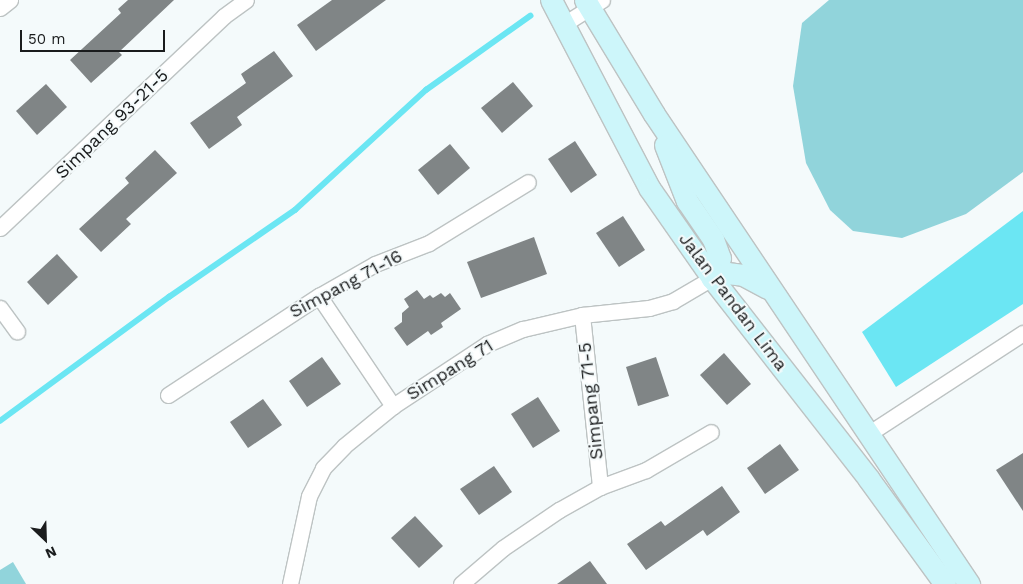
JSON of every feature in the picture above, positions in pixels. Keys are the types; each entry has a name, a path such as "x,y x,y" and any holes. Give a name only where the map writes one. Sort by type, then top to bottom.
{"main road":[{"name":"Jalan Pandan Lima","path":"551,0 650,189 712,278 868,478 945,584"},
{"name":"Jalan Pandan Lima","path":"592,3 654,114 968,584"},
{"path":"654,114 677,179 713,239 720,258 712,278"},
{"path":"712,278 727,273 743,274 773,293"}],"street":[{"name":"Simpang 93-21-5","path":"0,228 224,16 246,0"},
{"path":"564,24 592,3"},
{"name":"Simpang 71-16","path":"168,395 319,296 375,264 429,243 528,182"},
{"name":"Simpang 71","path":"290,584 309,496 323,468 344,446 393,406 487,344 523,329 582,315 649,308 673,301 712,278"},
{"path":"319,296 393,406"},
{"path":"0,308 18,331"},
{"name":"Simpang 71-5","path":"582,315 600,487"},
{"path":"868,434 1023,333"},
{"name":"Simpang 71-5","path":"461,584 503,548 600,487 646,470 711,432"}],"shaded area":[{"path":"829,0 1023,0 1023,172 966,214 902,238 853,231 830,210 806,163 793,86 802,23"},
{"path":"1023,211 1023,304 896,387 862,332"},
{"path":"13,562 26,584 0,584 0,570"}],"building":[{"path":"128,0 174,0 119,52 122,55 91,83 70,60 121,13 118,9"},
{"path":"332,0 386,0 316,51 297,25"},
{"path":"274,51 293,76 237,117 242,125 209,149 190,123 246,83 241,74"},
{"path":"513,82 533,106 502,133 481,108"},
{"path":"46,84 67,107 37,135 16,111"},
{"path":"575,141 597,175 571,193 548,159"},
{"path":"450,144 470,168 438,195 418,170"},
{"path":"155,150 177,173 126,219 131,224 101,252 79,229 129,183 125,178"},
{"path":"623,216 645,250 619,267 596,233"},
{"path":"534,237 547,274 481,298 467,262"},
{"path":"57,254 78,277 48,305 27,282"},
{"path":"417,290 424,299 430,295 433,298 441,293 445,297 450,293 461,309 441,323 443,327 431,335 428,331 407,346 394,328 402,322 402,313 409,307 404,299"},
{"path":"724,353 751,384 727,405 700,375"},
{"path":"322,357 341,384 307,407 289,381"},
{"path":"656,357 669,396 638,406 626,367"},
{"path":"538,397 560,431 533,448 511,414"},
{"path":"263,399 282,425 248,448 230,422"},
{"path":"780,444 799,470 765,494 747,468"},
{"path":"1023,453 1023,511 996,470"},
{"path":"494,466 512,492 479,515 460,489"},
{"path":"722,486 740,512 707,536 703,530 646,570 627,544 661,521 665,526"},
{"path":"415,516 443,546 419,568 391,538"},
{"path":"590,561 607,584 557,584"}],"waterway":[{"path":"0,421 169,297 295,210 426,90 530,16"}]}
